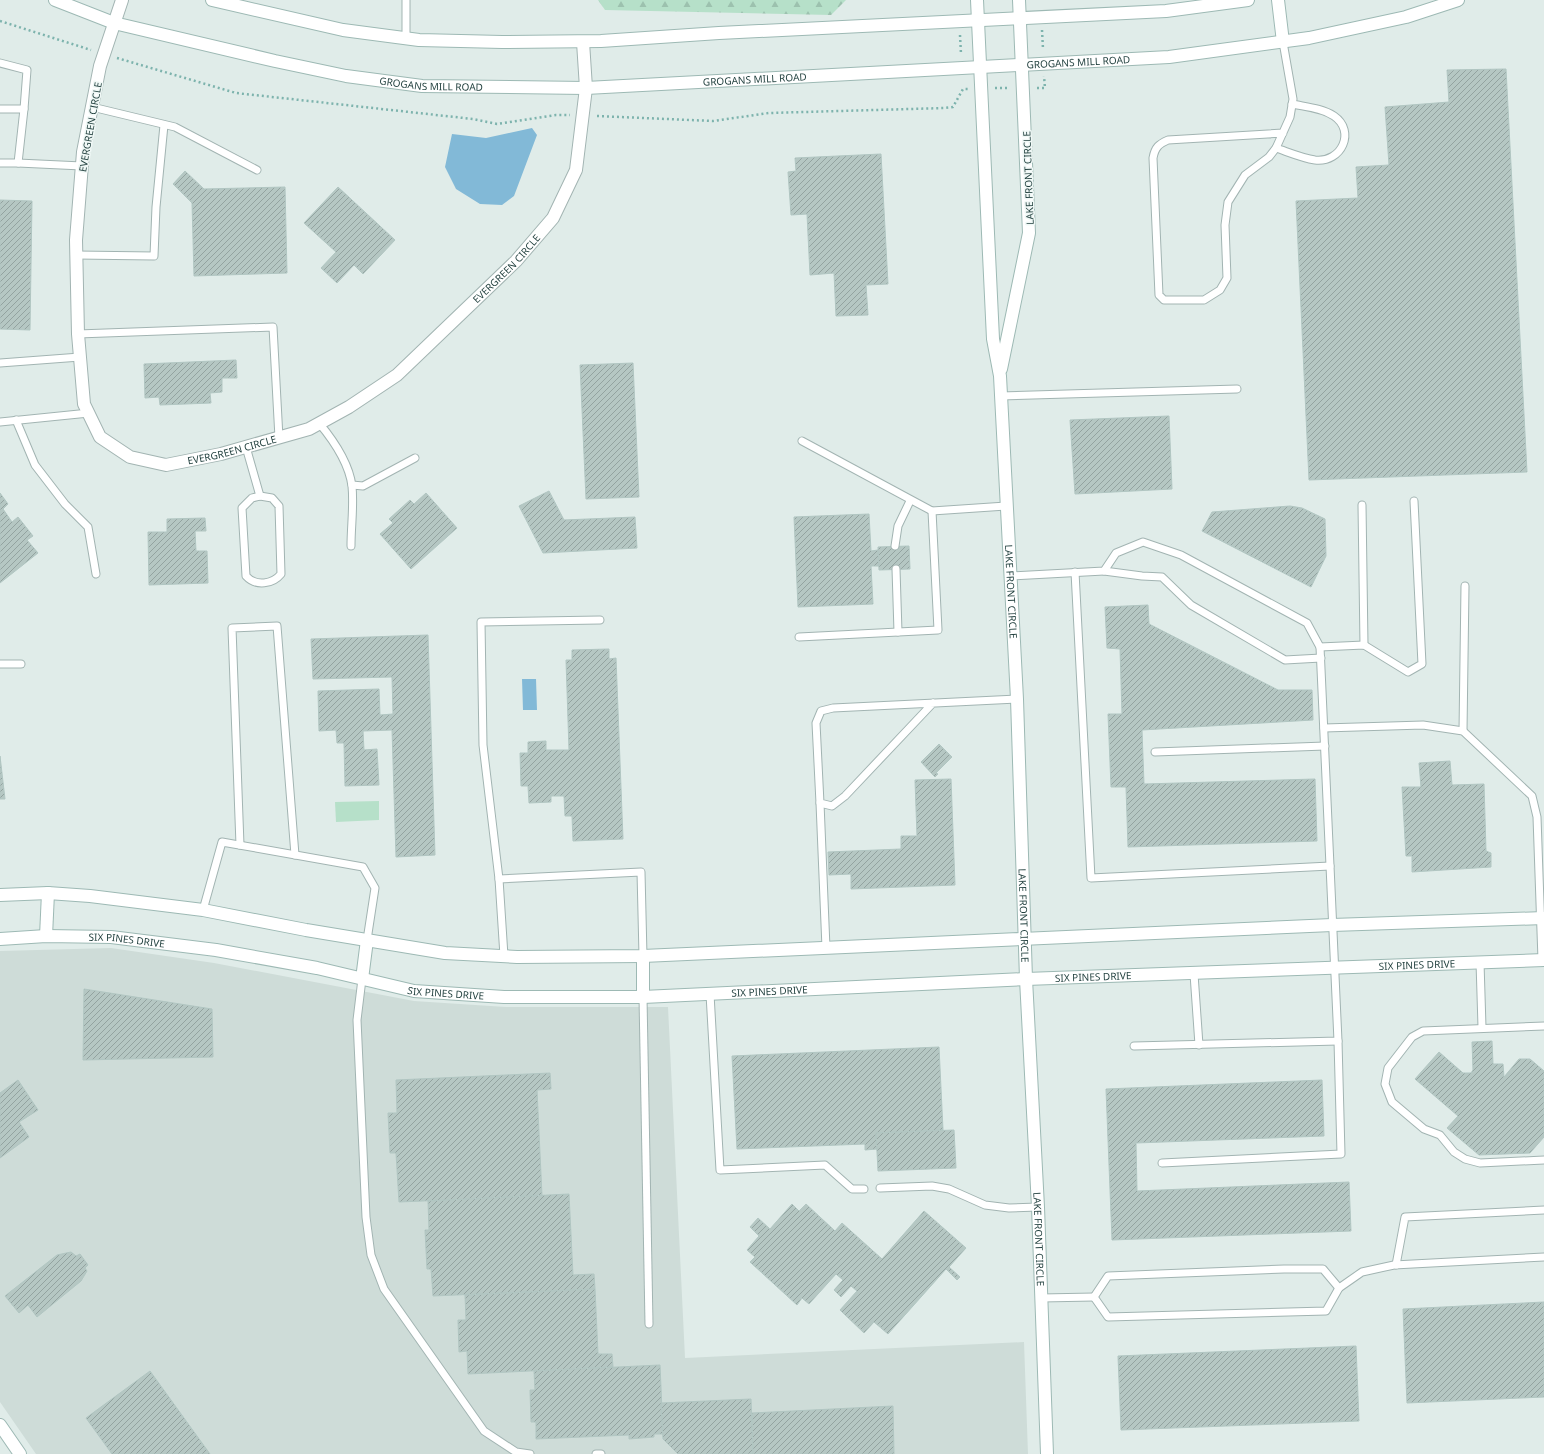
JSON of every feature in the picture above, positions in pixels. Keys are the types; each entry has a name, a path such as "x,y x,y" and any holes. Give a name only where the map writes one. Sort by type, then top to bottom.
{"street":[{"name":"GROGANS MILL ROAD","path":"54,0 114,23 276,62 346,76 422,86 586,88 1169,57 1309,38 1406,17 1458,0"},
{"name":"EVERGREEN CIRCLE","path":"122,0 100,66 82,166 76,254 78,334 84,404 100,437 130,457 166,465 221,454 309,429 349,408 397,375 516,261 553,218 576,170 586,88 583,42"},
{"path":"212,0 343,30 406,38 502,42 583,42 1166,11 1248,0"},
{"name":"LAKE FRONT CIRCLE","path":"977,0 994,339 1000,376 1016,699 1026,940 1026,980 1038,1207 1047,1454"},
{"name":"LAKE FRONT CIRCLE","path":"1000,376 1029,233 1023,64 1019,0"},
{"path":"1278,0 1283,42"},
{"path":"0,895 48,893 203,910 445,953 504,956 643,956 1026,940 1332,925 1542,918"},
{"path":"46,936 48,893"},
{"name":"SIX PINES DRIVE","path":"0,940 46,936 111,937 216,950 317,968 414,991 504,997 643,997 1335,967 1543,960"},
{"path":"362,979 367,940"},
{"path":"643,956 643,997"},
{"path":"0,1425 20,1454"}],"lane":[{"path":"406,0 406,38"},
{"path":"1283,42 1293,99 1290,117 1283,133 1276,148 1269,157 1245,175 1228,202 1225,224 1227,278 1220,290 1204,300 1164,300 1159,295 1153,158 1155,150 1159,144 1168,140 1283,133"},
{"path":"0,63 27,70 18,163"},
{"path":"1276,148 1315,160 1332,158 1342,150 1345,138 1342,126 1335,116 1324,110 1292,104"},
{"path":"92,107 175,127 257,170"},
{"path":"0,109 24,109"},
{"path":"76,254 154,256 156,207 164,125"},
{"path":"0,163 82,166"},
{"path":"78,334 273,327 279,438"},
{"path":"0,363 80,357"},
{"path":"1000,396 1237,389"},
{"path":"0,422 88,413"},
{"path":"16,420 35,465 65,504 88,528 96,574"},
{"path":"319,424 334,440 346,465 352,486 352,546"},
{"path":"802,441 910,501 932,511 1006,506"},
{"path":"246,447 260,496"},
{"path":"352,486 363,486 415,458"},
{"path":"260,496 272,498 279,506 281,574 276,580 266,583 251,582 246,576 242,508 246,502 252,498 260,496"},
{"path":"895,546 898,526 910,501"},
{"path":"1320,647 1364,645 1408,672 1422,664 1414,501"},
{"path":"1362,505 1364,645"},
{"path":"799,637 938,630 932,511"},
{"path":"1104,571 1116,553 1143,542 1174,553 1307,623 1320,647 1335,967 1341,1154 1162,1163"},
{"path":"896,569 898,632"},
{"path":"1010,576 1104,571 1162,577 1191,605 1285,660 1321,658"},
{"path":"1075,572 1091,878 1330,866"},
{"path":"1463,731 1465,586"},
{"path":"504,956 499,879 483,745 481,622 600,620"},
{"path":"240,845 232,628 277,626 295,855"},
{"path":"0,664 21,664"},
{"path":"826,948 816,723 821,711 833,708 1016,699"},
{"path":"820,803 832,806 845,796 934,703"},
{"path":"1324,728 1423,725 1463,731 1532,796 1537,816 1543,960"},
{"path":"1155,752 1325,746"},
{"path":"203,910 222,842 363,867 375,888 367,940"},
{"path":"499,879 641,872 643,956"},
{"path":"1480,962 1482,1027"},
{"path":"1194,974 1199,1045"},
{"path":"362,979 358,1020 366,1217 371,1256 384,1289 484,1431 516,1452 530,1454"},
{"path":"710,994 720,1170 825,1165 852,1188 864,1189"},
{"path":"643,997 649,1324"},
{"path":"1544,1026 1482,1027 1423,1031 1412,1037 1388,1068 1385,1084 1392,1102 1424,1129 1440,1135 1454,1152 1465,1159 1480,1162 1544,1160"},
{"path":"1134,1046 1338,1041"},
{"path":"880,1188 932,1186 949,1189 985,1205 1009,1208 1038,1207"},
{"path":"1396,1264 1405,1217 1544,1210"},
{"path":"1094,1297 1108,1317 1326,1311 1339,1288 1362,1272 1396,1264 1544,1257"},
{"path":"1094,1297 1108,1276 1284,1269 1323,1269 1339,1288"},
{"path":"1041,1298 1094,1297"},
{"path":"596,1454 601,1454"}],"shaded area":[{"path":"111,948 214,963 414,1001 506,1007 668,1007 685,1358 1024,1342 1028,1454 36,1454 0,1402 0,951"}],"green space":[{"path":"598,0 846,0 831,15 605,10"},
{"path":"379,801 379,820 336,822 335,802"}],"water":[{"path":"532,128 537,135 514,196 502,205 480,204 456,189 445,167 452,134 486,138"},
{"path":"522,679 536,679 537,710 523,710"}],"building":[{"path":"1506,69 1527,472 1309,480 1296,201 1358,198 1356,167 1389,165 1385,107 1449,102 1447,70"},
{"path":"881,154 888,284 866,285 868,315 836,316 834,273 810,275 807,214 791,215 788,172 796,171 795,158"},
{"path":"185,171 204,189 285,187 287,273 194,276 192,203 173,184"},
{"path":"338,187 395,240 363,274 354,265 337,283 321,268 336,252 304,223"},
{"path":"0,200 32,201 30,330 0,329"},
{"path":"236,360 237,378 222,378 222,392 210,393 211,403 160,405 159,397 145,398 144,364"},
{"path":"633,363 639,497 586,499 580,365"},
{"path":"1169,416 1172,489 1075,494 1070,420"},
{"path":"549,491 564,520 635,517 637,548 543,553 519,506"},
{"path":"0,493 8,504 3,509 12,522 18,517 33,536 27,540 38,553 0,583"},
{"path":"426,493 457,528 411,569 380,534 393,523 389,519 410,500 414,504"},
{"path":"1290,506 1302,508 1325,519 1326,556 1311,587 1202,531 1212,512"},
{"path":"869,514 871,551 878,550 879,566 871,566 873,604 798,607 794,517"},
{"path":"205,518 206,531 195,531 196,551 207,551 208,583 149,585 148,532 167,532 167,519"},
{"path":"909,546 910,569 879,570 878,547"},
{"path":"1148,605 1149,624 1278,690 1312,690 1313,720 1142,730 1144,784 1315,779 1317,841 1128,847 1126,787 1111,787 1108,714 1122,714 1120,649 1107,648 1105,607"},
{"path":"428,635 435,855 396,857 392,730 363,731 364,750 377,749 379,785 345,786 344,743 337,743 336,730 319,731 318,691 379,689 380,715 393,714 392,677 313,679 311,639"},
{"path":"609,649 609,659 616,658 623,839 573,841 572,816 565,816 564,796 551,796 551,802 529,803 528,786 521,786 520,753 528,753 528,742 546,741 546,750 569,750 566,660 572,660 572,650"},
{"path":"939,744 952,757 936,773 938,774 935,777 921,762"},
{"path":"0,756 5,799 0,799"},
{"path":"1450,761 1452,785 1484,784 1486,851 1491,853 1491,867 1412,872 1412,856 1406,856 1402,787 1421,787 1419,763"},
{"path":"951,779 955,885 851,889 851,874 829,875 828,852 901,849 901,836 917,836 915,780"},
{"path":"84,989 212,1009 213,1057 83,1060"},
{"path":"1492,1041 1493,1064 1503,1064 1504,1077 1519,1059 1530,1059 1544,1071 1544,1137 1530,1153 1479,1155 1447,1128 1458,1116 1415,1079 1439,1052 1463,1073 1471,1073 1473,1070 1472,1042"},
{"path":"939,1047 943,1130 876,1133 877,1149 865,1150 865,1144 737,1149 732,1056"},
{"path":"550,1073 551,1089 537,1090 542,1196 399,1202 396,1153 390,1153 388,1113 397,1113 396,1080"},
{"path":"18,1080 38,1110 19,1122 29,1137 0,1158 0,1093"},
{"path":"1322,1080 1324,1136 1136,1143 1137,1191 1349,1182 1351,1231 1112,1240 1106,1089"},
{"path":"954,1130 956,1168 878,1171 876,1133"},
{"path":"569,1194 573,1275 594,1274 595,1289 433,1296 431,1269 427,1269 425,1230 429,1230 428,1201"},
{"path":"792,1204 799,1211 806,1204 835,1231 842,1223 882,1259 924,1211 966,1248 949,1267 960,1277 957,1280 946,1269 888,1334 874,1322 864,1333 840,1310 857,1291 851,1286 841,1297 834,1290 843,1280 836,1274 809,1304 802,1298 797,1305 750,1262 755,1257 747,1250 759,1236 750,1227 758,1218 770,1229"},
{"path":"71,1252 76,1256 80,1254 88,1265 85,1268 87,1271 81,1281 37,1317 28,1305 19,1313 5,1296 57,1255"},
{"path":"595,1289 598,1354 612,1354 613,1367 468,1374 467,1351 459,1352 458,1320 466,1320 465,1295"},
{"path":"1544,1302 1544,1397 1407,1403 1403,1309"},
{"path":"1356,1346 1359,1421 1121,1430 1118,1356"},
{"path":"660,1365 663,1434 654,1434 654,1437 629,1439 629,1435 536,1439 536,1422 531,1422 530,1390 535,1390 534,1371"},
{"path":"150,1371 210,1454 112,1454 86,1418"},
{"path":"751,1399 753,1454 678,1454 663,1439 661,1403"},
{"path":"893,1406 894,1454 753,1454 752,1413"}]}
